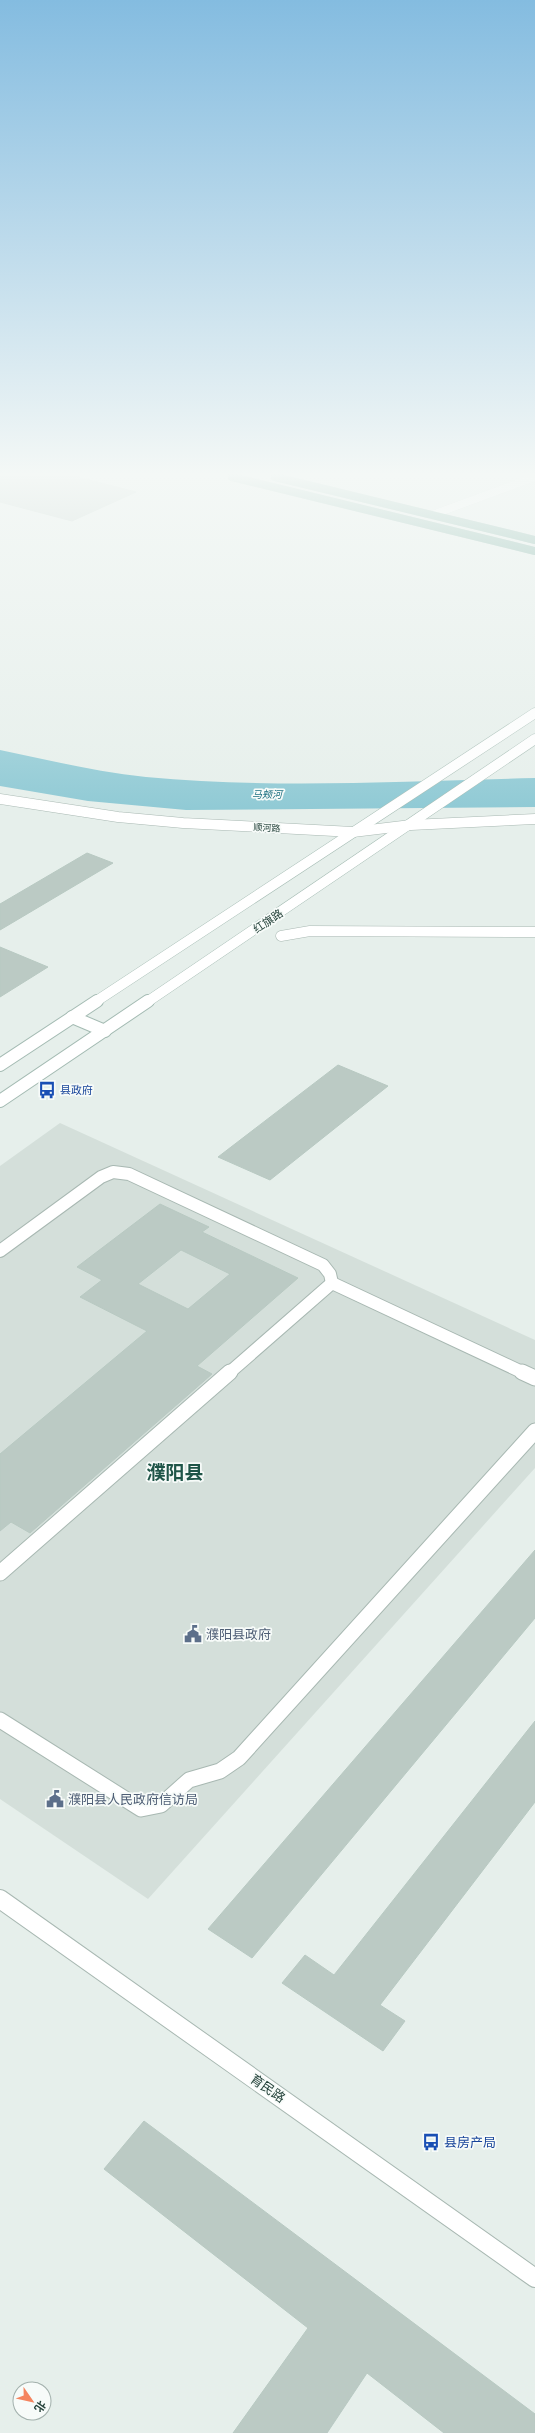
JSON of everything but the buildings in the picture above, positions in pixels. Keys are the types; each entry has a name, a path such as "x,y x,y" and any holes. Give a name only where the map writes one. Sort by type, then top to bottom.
{"main road":[{"path":"0,1065 535,713"},
{"name":"红旗路","path":"0,1101 411,825 535,739"},
{"name":"顺河路","path":"0,799 111,816 183,823 353,832 411,825 535,819"},
{"path":"281,936 310,931 535,932"},
{"path":"72,1018 105,1031"},
{"path":"0,1251 100,1177 113,1172 129,1174 323,1265 330,1274 332,1283"},
{"path":"332,1283 535,1378"},
{"path":"0,1573 332,1283"},
{"path":"0,1720 141,1809 152,1810 168,1800 185,1783 205,1773 220,1771 238,1758 535,1431"},
{"name":"育民路","path":"0,1898 535,2278"}],"shaded area":[{"name":"濮阳县政府","path":"60,1123 535,1340 535,1468 148,1899 0,1799 0,1166"}],"water":[{"name":"马颊河","path":"0,750 109,772 194,781 243,783 340,783 535,778 535,807 186,810 88,801 0,786"}],"place":[{"name":"县政府","path":"47,1090"},
{"name":"濮阳县政府","path":"193,1634"},
{"name":"濮阳县人民政府信访局","path":"55,1799"},
{"name":"县房产局","path":"431,2142"}],"district":[{"name":"濮阳县","path":"175,1472"}]}
